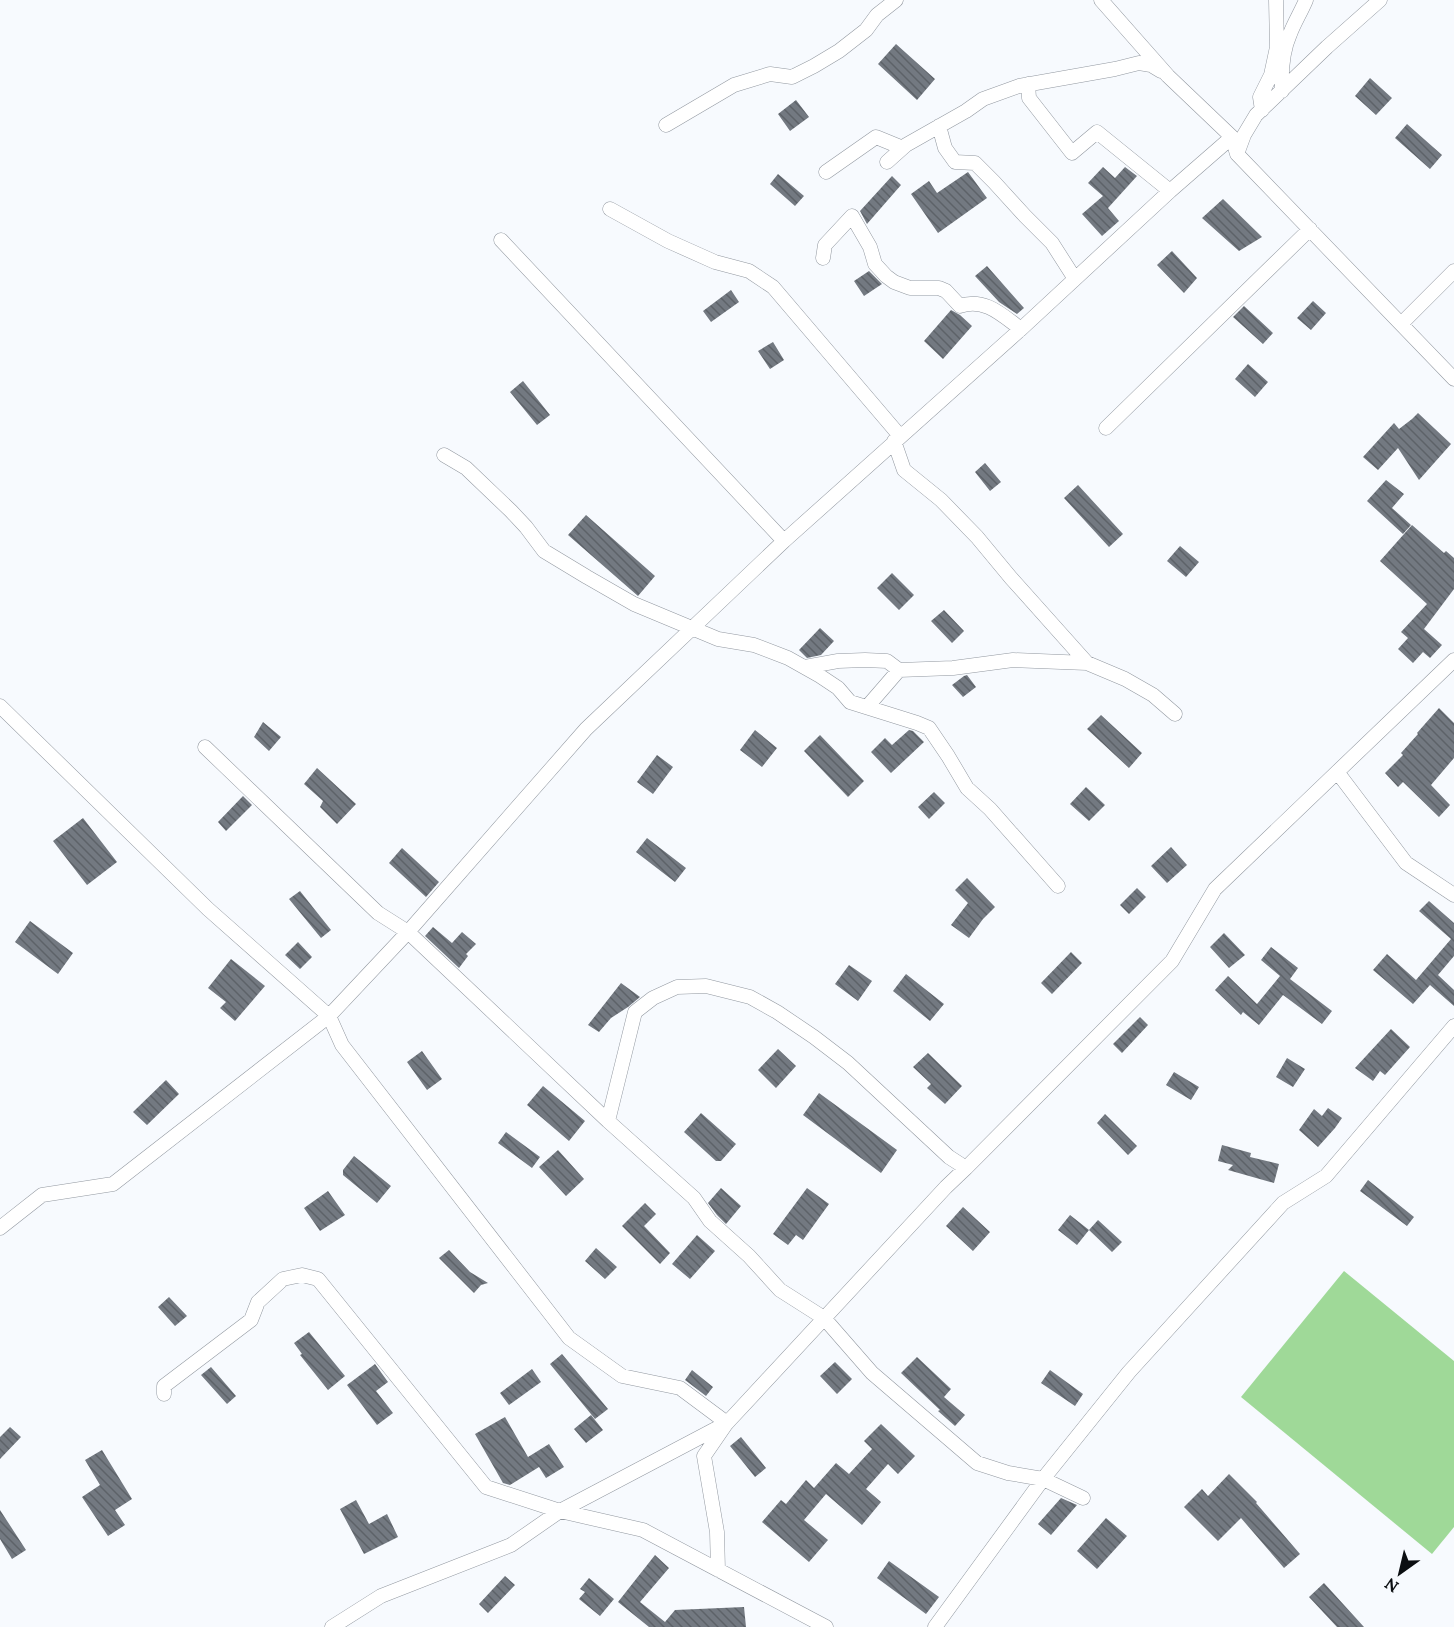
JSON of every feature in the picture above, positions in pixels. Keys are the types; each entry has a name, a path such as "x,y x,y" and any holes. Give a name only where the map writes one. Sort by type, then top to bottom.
{"street":[{"path":"666,125 734,85 770,74 792,77 814,66 839,51 866,30 877,15 896,0"},
{"path":"1101,0 1168,76 1232,138 1238,154 1454,380"},
{"path":"1262,110 1260,97 1271,75 1277,47 1276,0"},
{"path":"1282,91 1281,75 1289,34 1306,0"},
{"path":"1238,154 1244,135 1256,115 1380,0"},
{"path":"887,162 906,145 983,99 1019,86 1139,63 1151,65 1168,76"},
{"path":"1028,84 1029,98 1072,153 1097,132 1170,191"},
{"path":"939,126 945,148 955,162 975,163 1052,243 1075,279"},
{"path":"826,172 876,137 898,146 899,151"},
{"path":"0,1228 42,1195 113,1184 329,1016 408,932 586,729 784,541 1021,329 1170,191 1232,138"},
{"path":"610,209 668,241 715,262 749,271 773,287 897,439 904,470 940,500 977,537 1087,663"},
{"path":"824,258 825,245 852,216 870,247 875,264 894,282 910,288 939,288 946,291 960,306 967,303 982,304 994,309 1021,329"},
{"path":"1106,428 1310,229"},
{"path":"501,240 784,541"},
{"path":"1401,324 1454,271"},
{"path":"444,455 466,468 511,511 544,551 634,604 718,639 754,645 788,658 838,688 850,702 929,728 967,788 990,809 1058,886"},
{"path":"805,667 838,661 865,660 887,661 899,670 953,668 1013,660 1087,663 1125,679 1153,695 1175,714"},
{"path":"718,1570 717,1532 704,1456 727,1423 946,1187 1172,961 1215,890 1454,660"},
{"path":"838,661 838,688"},
{"path":"867,707 899,670"},
{"path":"0,706 208,909 329,1016 342,1045 569,1338 622,1376 680,1388 727,1423"},
{"path":"206,747 378,913 408,932 608,1121 694,1198 710,1221 780,1290 824,1318 872,1372 977,1463 1008,1473 1043,1479 1083,1498"},
{"path":"1338,773 1406,863 1454,895"},
{"path":"608,1121 635,1012 653,998 677,987 706,986 750,997 814,1036 848,1063 949,1156 966,1168"},
{"path":"935,1627 1043,1479 1129,1372 1283,1203 1326,1176 1454,1026"},
{"path":"164,1394 164,1386 251,1320 258,1302 283,1279 302,1275 318,1279 486,1487 560,1511 643,1530 823,1626"},
{"path":"332,1627 381,1596 511,1545 560,1511 727,1423"}],"green space":[{"path":"1344,1271 1454,1361 1454,1527 1432,1554 1241,1397"}],"building":[{"path":"896,44 935,79 917,100 878,64"},
{"path":"1370,78 1392,98 1376,115 1355,96"},
{"path":"796,100 809,117 790,131 778,114"},
{"path":"1407,124 1442,155 1430,169 1395,138"},
{"path":"1103,167 1115,178 1125,167 1137,176 1108,208 1119,221 1102,236 1082,214 1103,196 1088,183"},
{"path":"968,172 987,198 938,233 911,194 929,181 937,193"},
{"path":"778,174 804,196 795,206 770,184"},
{"path":"892,176 901,185 867,224 860,211"},
{"path":"1223,199 1262,237 1239,251 1202,218"},
{"path":"1172,251 1197,278 1184,293 1157,265"},
{"path":"987,266 1024,308 1017,314 999,302 975,276"},
{"path":"869,271 882,284 864,296 854,281"},
{"path":"731,290 739,302 711,322 703,311"},
{"path":"1313,301 1326,313 1311,330 1297,318"},
{"path":"1244,306 1273,333 1263,344 1233,317"},
{"path":"951,310 972,326 943,359 924,341"},
{"path":"773,342 784,360 770,369 758,351"},
{"path":"1248,364 1268,382 1255,397 1235,379"},
{"path":"523,381 550,415 537,425 510,392"},
{"path":"1418,413 1451,444 1419,480 1398,448 1378,470 1363,457 1394,423 1399,429"},
{"path":"985,463 1001,482 990,491 975,472"},
{"path":"1386,480 1404,494 1392,508 1411,525 1403,534 1367,501"},
{"path":"1078,485 1123,534 1109,547 1064,498"},
{"path":"586,515 655,576 638,596 568,535"},
{"path":"1412,525 1444,553 1446,551 1454,558 1454,589 1424,629 1442,645 1430,658 1423,652 1413,663 1398,649 1408,638 1401,632 1427,604 1380,561"},
{"path":"1180,546 1199,562 1186,577 1167,561"},
{"path":"892,573 914,595 899,610 877,588"},
{"path":"944,610 964,631 952,643 931,621"},
{"path":"820,628 834,641 821,655 807,658 799,650"},
{"path":"967,675 976,687 963,697 952,685"},
{"path":"1439,708 1454,723 1454,758 1431,785 1450,805 1439,817 1403,782 1398,787 1385,773 1403,755 1401,753"},
{"path":"1101,715 1142,753 1129,768 1087,729"},
{"path":"263,722 281,737 269,751 254,737"},
{"path":"755,730 777,748 762,767 740,750"},
{"path":"909,730 924,742 891,773 871,752 885,738 892,745"},
{"path":"820,735 864,781 848,797 804,751"},
{"path":"657,755 673,767 653,794 637,782"},
{"path":"317,768 356,804 337,824 320,807 323,801 304,784"},
{"path":"1086,787 1105,805 1089,821 1070,804"},
{"path":"934,792 945,803 929,819 918,807"},
{"path":"243,796 252,805 226,831 218,822"},
{"path":"83,818 117,862 87,885 53,841"},
{"path":"647,838 686,868 675,882 636,852"},
{"path":"1171,847 1187,865 1167,883 1151,866"},
{"path":"402,848 439,882 426,897 389,863"},
{"path":"967,878 995,907 969,938 951,925 968,903 955,890"},
{"path":"1137,888 1146,897 1129,914 1120,905"},
{"path":"300,891 331,930 321,938 289,899"},
{"path":"1429,901 1454,923 1454,956 1438,975 1454,990 1454,1006 1430,985 1413,1004 1373,970 1387,954 1416,980 1451,939 1419,911"},
{"path":"30,921 73,953 58,974 15,942"},
{"path":"433,927 452,943 462,932 476,944 466,954 468,956 459,968 425,936"},
{"path":"1224,933 1245,955 1229,968 1210,947"},
{"path":"298,942 312,957 300,969 285,955"},
{"path":"1271,947 1298,968 1290,979 1332,1011 1322,1024 1283,995 1259,1025 1243,1012 1241,1015 1215,990 1228,976 1257,1004 1280,976 1261,960"},
{"path":"1071,952 1082,963 1052,994 1041,983"},
{"path":"231,959 265,986 235,1021 220,1008 226,1002 208,988"},
{"path":"849,965 872,981 858,1001 835,984"},
{"path":"906,974 944,1004 930,1021 893,991"},
{"path":"621,983 640,997 611,1018 599,1032 588,1025"},
{"path":"1140,1017 1148,1025 1122,1053 1113,1044"},
{"path":"1391,1029 1410,1047 1385,1075 1380,1071 1373,1081 1355,1068"},
{"path":"778,1049 796,1066 776,1088 758,1070"},
{"path":"422,1051 442,1079 427,1090 407,1062"},
{"path":"928,1053 962,1086 945,1104 927,1088 931,1084 913,1067"},
{"path":"1287,1058 1305,1069 1293,1087 1276,1077"},
{"path":"1174,1072 1199,1087 1191,1100 1166,1085"},
{"path":"166,1080 179,1094 147,1125 133,1112"},
{"path":"543,1086 585,1121 569,1141 527,1105"},
{"path":"819,1093 897,1150 881,1173 803,1115"},
{"path":"1328,1108 1342,1118 1318,1147 1299,1130 1314,1109 1322,1116"},
{"path":"701,1113 736,1144 721,1161 716,1161 684,1132"},
{"path":"1105,1114 1137,1146 1128,1155 1097,1123"},
{"path":"506,1132 540,1157 532,1168 498,1143"},
{"path":"1222,1145 1251,1153 1250,1157 1279,1164 1274,1183 1228,1170 1233,1165 1218,1161"},
{"path":"558,1150 584,1179 566,1196 539,1167"},
{"path":"354,1156 391,1186 377,1203 343,1175 343,1170"},
{"path":"1368,1180 1414,1217 1407,1226 1360,1191"},
{"path":"721,1188 741,1206 726,1224 708,1203"},
{"path":"807,1188 829,1204 803,1240 796,1235 788,1245 773,1234"},
{"path":"328,1191 345,1215 320,1231 304,1208"},
{"path":"645,1203 656,1214 644,1226 670,1253 660,1264 622,1226"},
{"path":"963,1207 990,1232 973,1251 946,1226"},
{"path":"1070,1215 1089,1230 1077,1245 1058,1230"},
{"path":"1098,1220 1122,1242 1112,1252 1089,1230"},
{"path":"697,1235 715,1251 690,1279 672,1264"},
{"path":"596,1248 617,1267 605,1279 585,1261"},
{"path":"449,1250 470,1272 488,1283 481,1285 474,1293 439,1258"},
{"path":"169,1297 187,1316 175,1326 158,1307"},
{"path":"309,1332 345,1376 328,1390 300,1355 302,1354 294,1343"},
{"path":"562,1354 608,1409 595,1419 550,1364"},
{"path":"917,1357 951,1389 944,1397 965,1415 955,1426 901,1373"},
{"path":"835,1362 852,1379 837,1394 820,1376"},
{"path":"375,1364 388,1382 376,1391 393,1413 377,1425 347,1385"},
{"path":"211,1367 236,1396 227,1404 201,1375"},
{"path":"532,1369 541,1382 509,1405 500,1393"},
{"path":"692,1370 713,1387 706,1396 685,1380"},
{"path":"1050,1370 1083,1394 1075,1406 1041,1383"},
{"path":"591,1415 603,1430 586,1443 574,1429"},
{"path":"505,1417 528,1457 549,1444 564,1467 546,1478 539,1467 510,1485 503,1483 475,1434"},
{"path":"881,1424 915,1456 898,1474 888,1464 866,1489 881,1502 862,1525 826,1494 804,1520 828,1540 809,1562 762,1522 781,1500 786,1504 806,1480 814,1488 836,1463 849,1474 872,1449 864,1441"},
{"path":"10,1427 21,1437 0,1459 0,1437"},
{"path":"741,1437 766,1468 755,1477 730,1446"},
{"path":"102,1450 132,1499 115,1510 125,1525 108,1536 82,1497 100,1485 85,1460"},
{"path":"1229,1474 1257,1502 1300,1554 1284,1568 1241,1518 1218,1541 1184,1507 1202,1489 1208,1496"},
{"path":"1061,1498 1077,1505 1051,1535 1038,1524"},
{"path":"356,1500 369,1524 387,1514 398,1537 364,1554 340,1509"},
{"path":"0,1510 26,1550 12,1559 0,1539"},
{"path":"1106,1518 1127,1536 1097,1569 1077,1551"},
{"path":"655,1555 669,1568 640,1602 665,1622 675,1610 744,1607 746,1627 649,1627 618,1602"},
{"path":"889,1561 939,1597 926,1614 877,1578"},
{"path":"505,1576 515,1585 488,1613 479,1604"},
{"path":"589,1578 614,1599 600,1616 579,1599 585,1592 580,1589"},
{"path":"1324,1583 1364,1627 1337,1627 1309,1597"}]}
